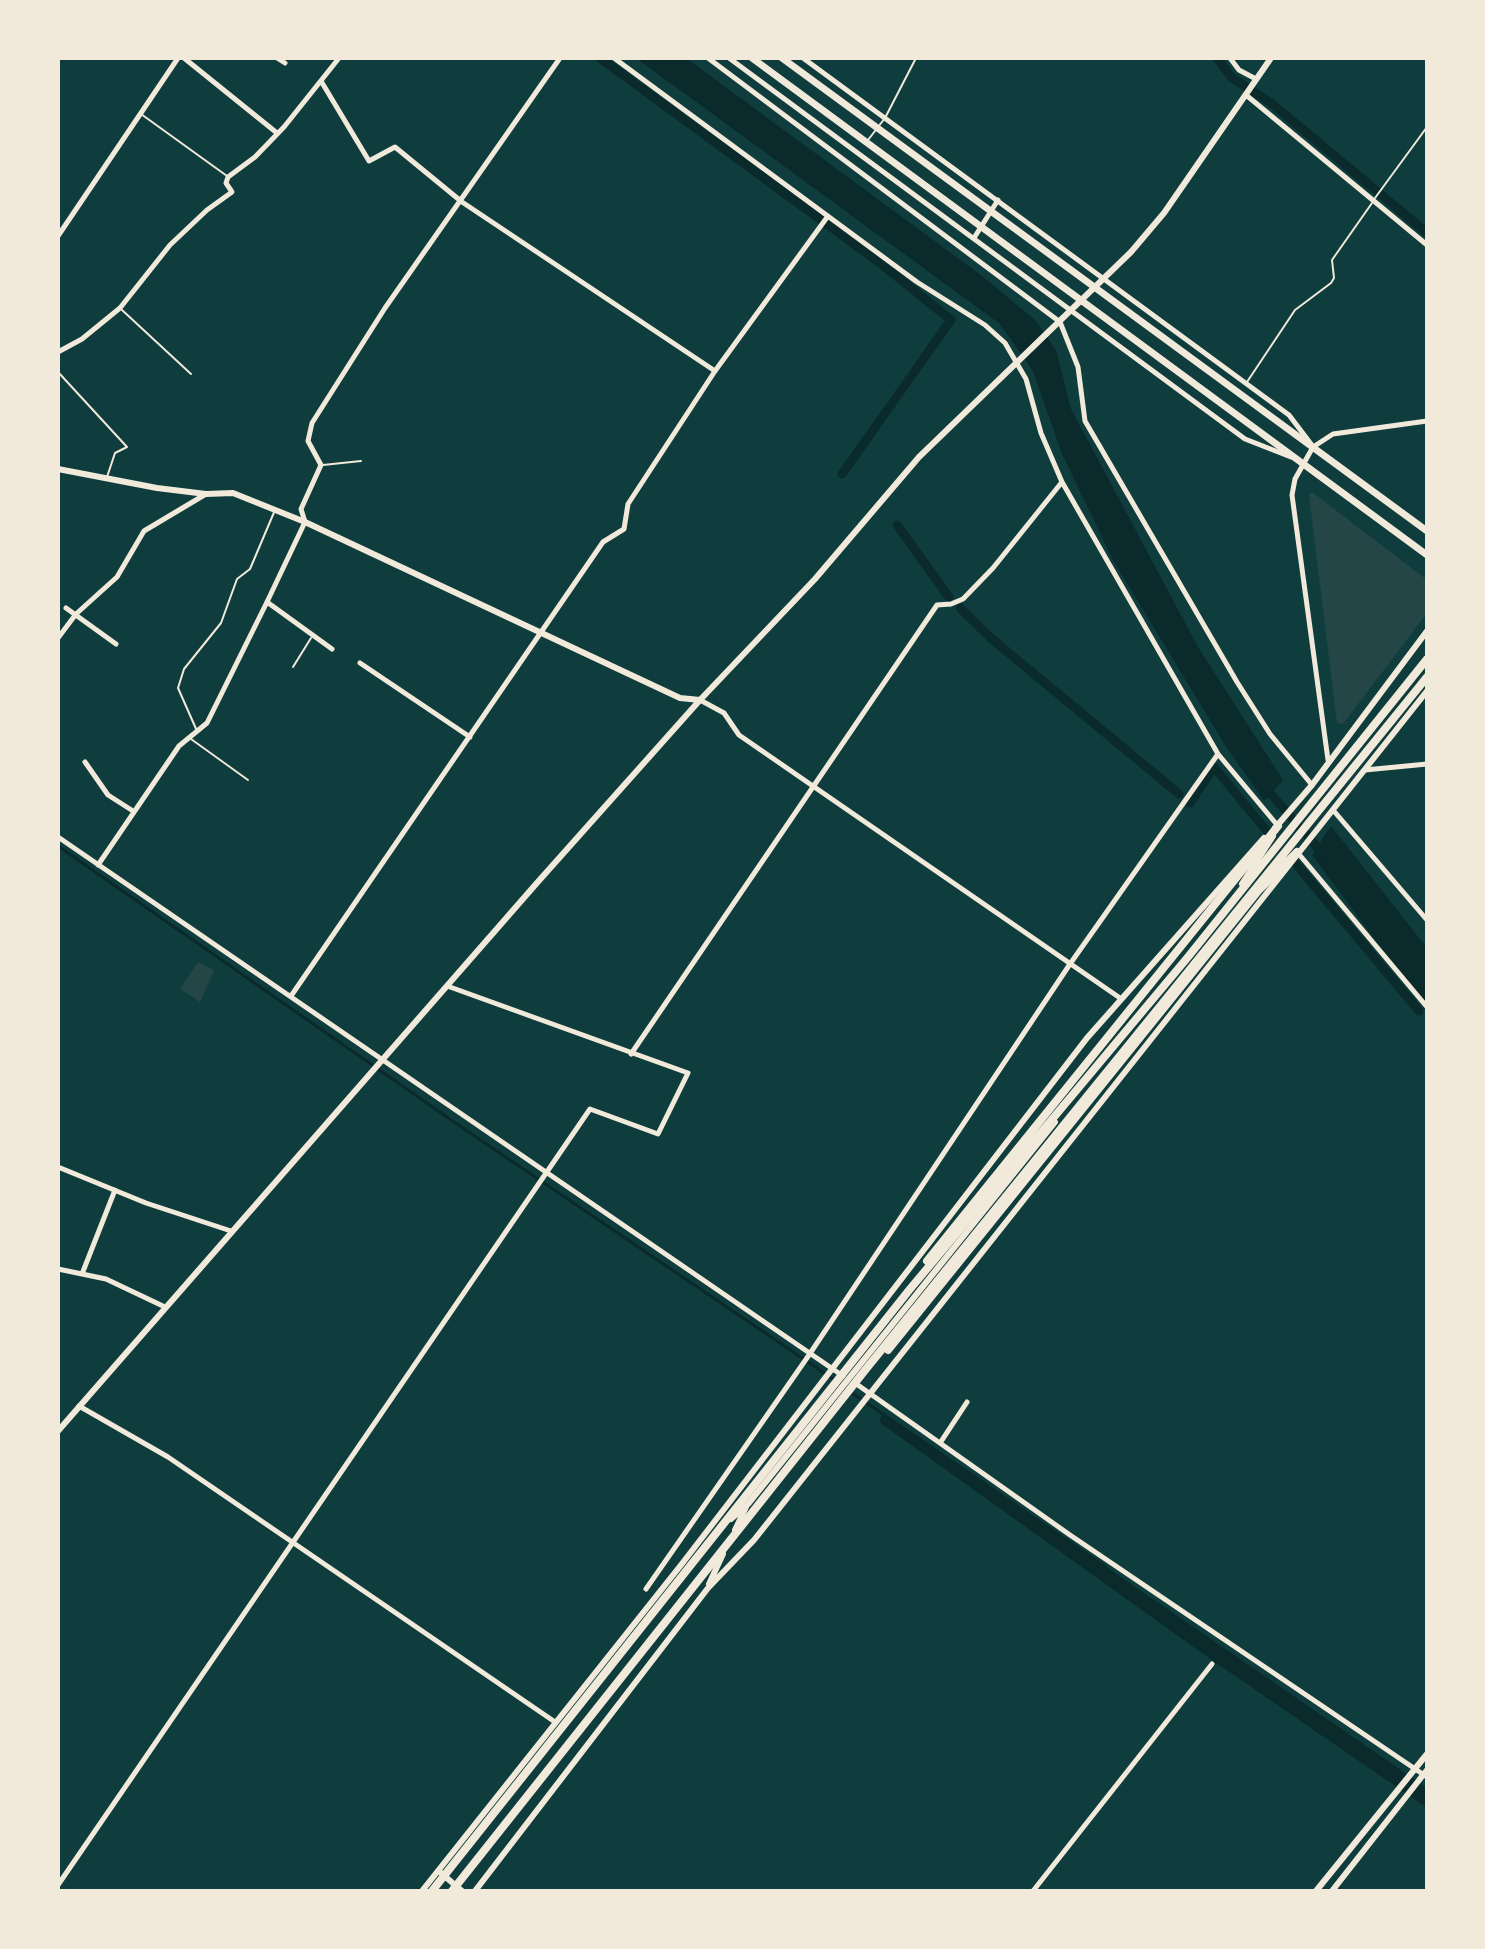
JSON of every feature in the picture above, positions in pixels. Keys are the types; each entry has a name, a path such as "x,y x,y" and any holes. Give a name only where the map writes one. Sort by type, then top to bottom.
{"highway":[{"path":"432,1891 910,1289 1188,957 1427,659"},
{"path":"452,1891 866,1369 1427,677"},
{"path":"910,1289 937,1248 1278,826"},
{"path":"866,1369 916,1319 1258,891 1297,852"}],"main road":[{"path":"752,58 1427,555"},
{"path":"782,58 1427,531"}],"street":[{"path":"58,234 181,58 277,133"},
{"path":"277,58 285,63"},
{"path":"58,352 82,339 120,308 170,245 232,192 226,183 228,177 255,157 339,58"},
{"path":"98,865 179,746 207,723 267,602 305,522 301,509 321,465 308,441 312,423 385,308 560,58"},
{"path":"614,58 917,282 985,325 1018,363 1062,482 1218,754 1278,826"},
{"path":"708,58 1060,322 1078,367 1085,421 1245,695 1270,734 1312,785"},
{"path":"729,58 1245,439 1303,461"},
{"path":"803,58 1289,415 1313,447"},
{"path":"1230,58 1239,70 1255,80"},
{"path":"58,1431 700,700 815,579 919,457 1105,278 1164,213 1271,58"},
{"path":"321,81 369,161 395,147 462,202 715,371"},
{"path":"1246,93 1376,198 1427,245"},
{"path":"974,238 998,200"},
{"path":"291,996 603,542 624,529 628,504 715,371 828,216"},
{"path":"1328,760 1292,495 1303,461 1313,447 1333,434 1427,421"},
{"path":"58,469 206,494 233,493 305,522 680,698 700,700 724,713 739,735 1120,998"},
{"path":"631,1054 937,605 963,599 1062,482"},
{"path":"58,638 76,614 117,577 144,531 206,494"},
{"path":"267,602 332,649"},
{"path":"66,608 116,644"},
{"path":"422,1891 681,1565 1120,998 1242,859 1278,826 1427,631"},
{"path":"360,663 470,737"},
{"path":"475,1891 708,1588 754,1540 870,1390 1283,877 1297,852 1427,691"},
{"path":"646,1589 809,1355 1070,964 1218,754"},
{"path":"85,762 108,795 133,811"},
{"path":"681,1565 748,1504 1306,806 1344,777 1365,770 1427,764"},
{"path":"1333,810 1427,920"},
{"path":"1233,896 1266,850 1278,826"},
{"path":"58,837 809,1355 870,1390 940,1443 1262,1668 1413,1772 1424,1776 1332,1891"},
{"path":"1297,852 1427,1007"},
{"path":"58,1885 590,1109 658,1134 688,1073 450,987"},
{"path":"58,1167 231,1231"},
{"path":"82,1274 115,1190"},
{"path":"58,1269 106,1279 165,1307"},
{"path":"940,1443 967,1402"},
{"path":"79,1406 168,1457 555,1722"},
{"path":"708,1588 748,1504"},
{"path":"1033,1891 1212,1664"},
{"path":"1316,1891 1427,1754"},
{"path":"439,1870 462,1891"}],"lane":[{"path":"865,143 885,118 916,58"},
{"path":"140,114 228,177"},
{"path":"1246,383 1295,310 1331,283 1334,278 1332,260 1427,127"},
{"path":"120,308 191,374"},
{"path":"58,372 127,447 115,453 107,478"},
{"path":"321,465 361,461"},
{"path":"197,731 178,688 184,669 221,623 237,579 250,569 275,509"},
{"path":"293,667 313,635"},
{"path":"190,738 248,780"}],"shaded area":[{"path":"636,58 686,58 982,276 1035,320 1056,350 1071,409 1198,647 1283,780 1264,801 1225,745 1113,560 1062,454 1033,371 1000,324"},
{"path":"1312,492 1427,580 1427,613 1343,724 1337,723 1309,495"},
{"path":"1331,826 1427,948 1427,1010 1312,855"},
{"path":"198,962 214,970 200,1002 180,989"},
{"path":"883,1413 1427,1788 1427,1808 1199,1651 879,1422"}],"waterway":[{"path":"600,58 880,263 951,320 842,474"},
{"path":"1217,58 1231,77 1271,103 1427,233"},
{"path":"897,525 949,597"},
{"path":"960,608 992,639 1179,794"},
{"path":"1190,803 1214,767 1266,830"},
{"path":"1264,786 1325,856"},
{"path":"58,846 454,1122 836,1381"},
{"path":"1296,864 1419,1011"},
{"path":"842,1386 1106,1567"}]}
